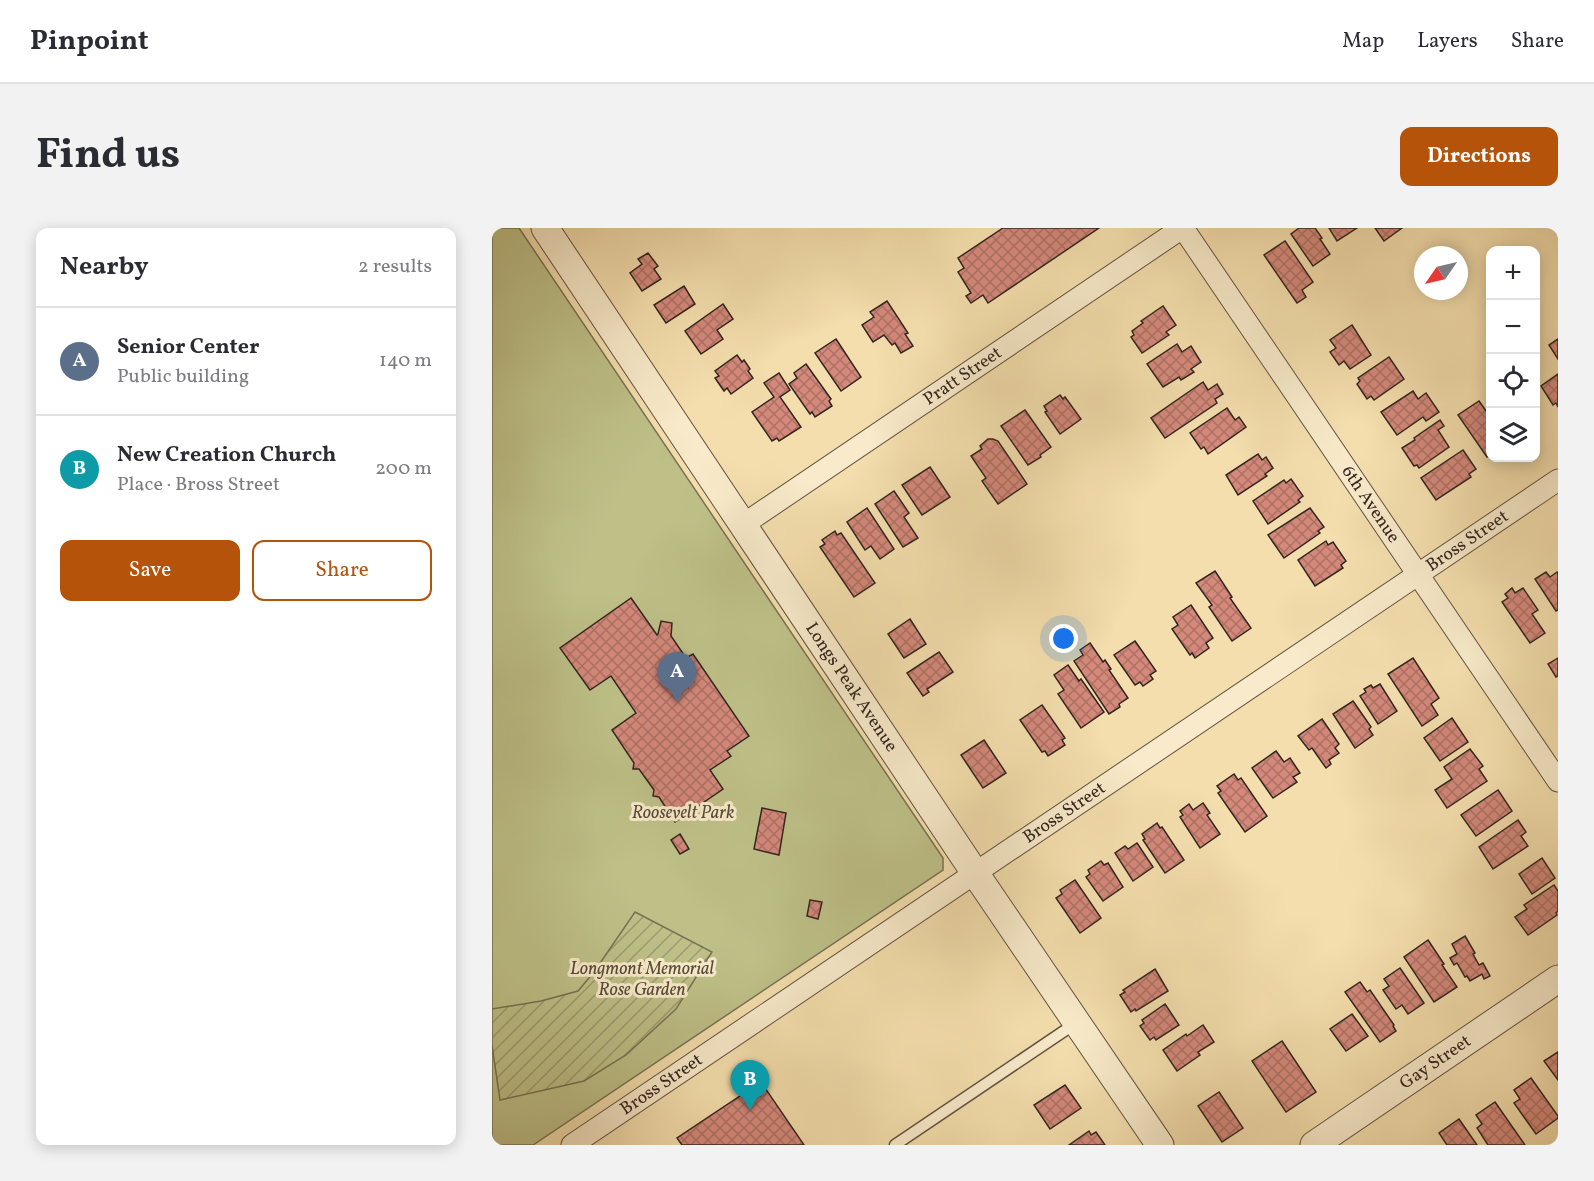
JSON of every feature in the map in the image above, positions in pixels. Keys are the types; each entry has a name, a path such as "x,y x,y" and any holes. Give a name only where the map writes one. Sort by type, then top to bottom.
{"street":[{"name":"Longs Peak Avenue","path":"546,228 975,873 1161,1145"},
{"name":"Pratt Street","path":"744,524 1183,228"},
{"name":"6th Avenue","path":"1183,228 1558,780"},
{"name":"Bross Street","path":"572,1145 1558,480"},
{"name":"Gay Street","path":"1314,1145 1558,980"}],"lane":[{"path":"895,1145 1077,1022"}],"green space":[{"name":"Roosevelt Park","path":"492,228 519,228 943,858 943,870 533,1145 492,1145"},
{"name":"Longmont Memorial Rose Garden","path":"635,912 712,952 676,1009 626,1055 584,1081 500,1100 492,1045 492,1009 541,1001 578,991 594,972"}],"building":[{"path":"1003,228 1099,228 988,303 983,295 971,303 966,296 971,293 958,272 964,268 958,258"},
{"path":"1299,228 1315,228 1330,254 1313,266 1291,234"},
{"path":"1329,228 1357,228 1337,241"},
{"path":"1375,228 1402,228 1384,241"},
{"path":"1285,241 1313,282 1302,290 1306,297 1297,303 1264,255"},
{"path":"648,253 658,266 654,269 661,279 642,291 630,273 642,264 638,259"},
{"path":"684,286 695,304 666,323 654,305"},
{"path":"887,301 908,333 905,334 913,346 901,353 895,343 892,345 884,335 873,342 862,325 874,317 870,312"},
{"path":"723,304 733,319 717,330 723,339 701,354 685,331"},
{"path":"1163,306 1176,325 1166,332 1169,335 1142,353 1131,337 1134,335 1132,331 1143,323 1141,321"},
{"path":"1352,325 1371,355 1350,369 1344,361 1339,365 1330,352 1336,348 1330,340"},
{"path":"836,339 861,377 841,391 815,353"},
{"path":"1558,339 1558,359 1549,345"},
{"path":"1177,344 1182,352 1191,346 1201,362 1191,369 1194,372 1181,380 1179,377 1163,387 1147,364"},
{"path":"737,355 742,362 744,360 753,378 731,394 727,388 724,391 715,378 719,376 715,371"},
{"path":"1389,357 1404,379 1374,400 1371,396 1367,399 1357,384 1360,381 1358,378"},
{"path":"806,364 831,399 829,401 832,406 815,417 812,412 810,414 789,384 797,378 794,373"},
{"path":"779,373 790,390 780,397 801,427 779,441 777,438 772,441 752,412 774,397 764,383"},
{"path":"1558,374 1558,407 1556,403 1553,405 1541,386"},
{"path":"1203,382 1208,390 1217,384 1223,394 1215,399 1217,403 1165,438 1151,418"},
{"path":"1413,391 1418,399 1426,393 1439,412 1426,421 1423,417 1397,435 1381,412"},
{"path":"1060,395 1063,399 1065,397 1081,419 1060,434 1045,412 1047,411 1044,406"},
{"path":"1479,401 1486,411 1486,456 1458,415"},
{"path":"1227,408 1235,420 1239,417 1246,427 1208,454 1204,447 1201,449 1190,433"},
{"path":"1025,410 1051,447 1028,465 1001,426"},
{"path":"1440,420 1444,426 1438,430 1449,447 1419,468 1417,465 1414,466 1402,448"},
{"path":"988,439 998,441 1027,484 998,504 982,481 986,478 971,456 982,449 980,446"},
{"path":"1463,450 1476,469 1469,474 1471,477 1436,500 1421,478"},
{"path":"1258,454 1262,460 1266,457 1273,468 1265,474 1267,476 1238,495 1226,475"},
{"path":"930,467 950,497 922,515 902,485"},
{"path":"1291,479 1303,496 1298,500 1300,502 1268,524 1253,501 1284,480 1286,483"},
{"path":"894,491 909,513 904,517 918,538 903,547 875,504"},
{"path":"867,508 894,549 880,559 871,546 865,550 847,522"},
{"path":"1310,508 1324,527 1318,531 1320,533 1284,558 1268,535"},
{"path":"835,531 837,535 841,533 875,583 854,597 820,547 825,544 822,540"},
{"path":"1326,541 1328,545 1333,542 1346,561 1341,565 1343,568 1315,586 1298,560"},
{"path":"1215,571 1251,628 1232,641 1209,607 1212,605 1196,583"},
{"path":"1546,572 1550,577 1557,572 1558,574 1558,610 1556,611 1535,579"},
{"path":"1512,588 1515,593 1523,588 1538,610 1532,614 1545,633 1530,643 1502,602 1508,598 1505,594"},
{"path":"631,598 657,635 661,621 672,623 671,636 686,658 693,654 749,736 727,751 731,756 710,770 723,789 675,822 659,797 653,796 654,790 639,769 633,769 634,763 612,730 636,713 611,676 590,690 560,648"},
{"path":"1191,605 1213,638 1206,643 1209,648 1195,658 1192,653 1190,655 1172,629 1178,625 1173,617"},
{"path":"910,619 926,644 904,658 888,634"},
{"path":"1135,641 1156,671 1150,675 1153,679 1143,686 1140,682 1135,685 1114,655"},
{"path":"1090,643 1103,662 1105,660 1128,698 1109,714 1074,661 1083,655 1080,650"},
{"path":"939,652 953,672 927,689 929,692 923,696 907,673"},
{"path":"1413,658 1439,698 1431,704 1438,715 1422,726 1388,674"},
{"path":"1558,658 1558,676 1556,677 1548,664"},
{"path":"1068,665 1079,681 1081,679 1104,712 1081,728 1058,694 1064,690 1054,675"},
{"path":"1380,684 1397,711 1378,724 1360,696 1366,692 1364,689"},
{"path":"1353,701 1371,727 1369,729 1373,735 1355,748 1333,714"},
{"path":"1042,705 1065,738 1062,740 1065,745 1048,756 1045,751 1042,752 1020,720"},
{"path":"1452,718 1468,742 1440,761 1424,738"},
{"path":"1322,719 1339,744 1335,748 1339,753 1329,760 1331,764 1326,768 1312,748 1309,750 1298,736"},
{"path":"984,740 1006,773 983,788 961,755"},
{"path":"1470,749 1483,766 1479,769 1487,781 1447,808 1435,790 1452,779 1444,767"},
{"path":"1276,751 1284,762 1290,758 1300,773 1293,777 1297,782 1273,798 1252,768"},
{"path":"1234,774 1238,780 1241,778 1267,816 1245,832 1218,793 1221,791 1217,786"},
{"path":"1498,790 1512,811 1476,836 1461,815"},
{"path":"1203,803 1210,813 1207,815 1220,834 1200,848 1180,817 1183,815 1180,811 1189,804 1193,810"},
{"path":"762,808 786,813 779,855 754,849"},
{"path":"1518,820 1526,832 1521,836 1528,846 1493,869 1479,847"},
{"path":"1157,823 1184,860 1165,873 1143,840 1145,839 1142,834"},
{"path":"680,834 689,849 680,854 671,840"},
{"path":"1137,843 1153,867 1133,881 1115,853 1125,846 1128,849"},
{"path":"1542,858 1555,878 1532,894 1519,874"},
{"path":"1101,861 1104,865 1108,863 1123,887 1103,901 1086,877 1090,874 1088,870"},
{"path":"1075,880 1101,918 1080,933 1056,898 1062,894 1060,890"},
{"path":"1554,885 1558,891 1557,915 1528,935 1515,917 1527,909 1524,905"},
{"path":"810,900 822,902 818,919 807,916"},
{"path":"1465,936 1479,965 1483,963 1490,976 1484,979 1482,974 1470,981 1457,963 1454,965 1450,958 1457,954 1452,944"},
{"path":"1428,940 1457,987 1434,1002 1404,957"},
{"path":"1400,968 1424,1003 1408,1014 1402,1005 1396,1009 1383,990 1389,986 1384,979"},
{"path":"1155,969 1168,991 1131,1012 1120,995 1125,992 1123,990"},
{"path":"1360,982 1367,992 1370,990 1396,1031 1380,1042 1345,992"},
{"path":"1165,1004 1179,1025 1156,1040 1154,1037 1150,1040 1140,1026 1144,1023 1142,1020"},
{"path":"1352,1014 1368,1036 1346,1051 1330,1029"},
{"path":"1203,1025 1214,1042 1198,1052 1200,1055 1177,1071 1163,1050"},
{"path":"1282,1041 1316,1092 1286,1112 1252,1061"},
{"path":"1558,1052 1558,1080 1544,1061"},
{"path":"1531,1078 1558,1116 1536,1134 1514,1103 1520,1099 1514,1090"},
{"path":"761,1082 804,1145 682,1145 677,1138"},
{"path":"1065,1085 1081,1108 1050,1129 1034,1105"},
{"path":"1219,1092 1243,1128 1222,1142 1198,1106"},
{"path":"1495,1102 1525,1145 1488,1145 1477,1128 1482,1124 1476,1115"},
{"path":"1459,1119 1477,1145 1447,1145 1439,1133"},
{"path":"1089,1131 1091,1135 1096,1132 1105,1145 1069,1145"}],"place":[{"name":"Senior Center","path":"677,702"},
{"name":"New Creation Church","path":"750,1110"}]}
